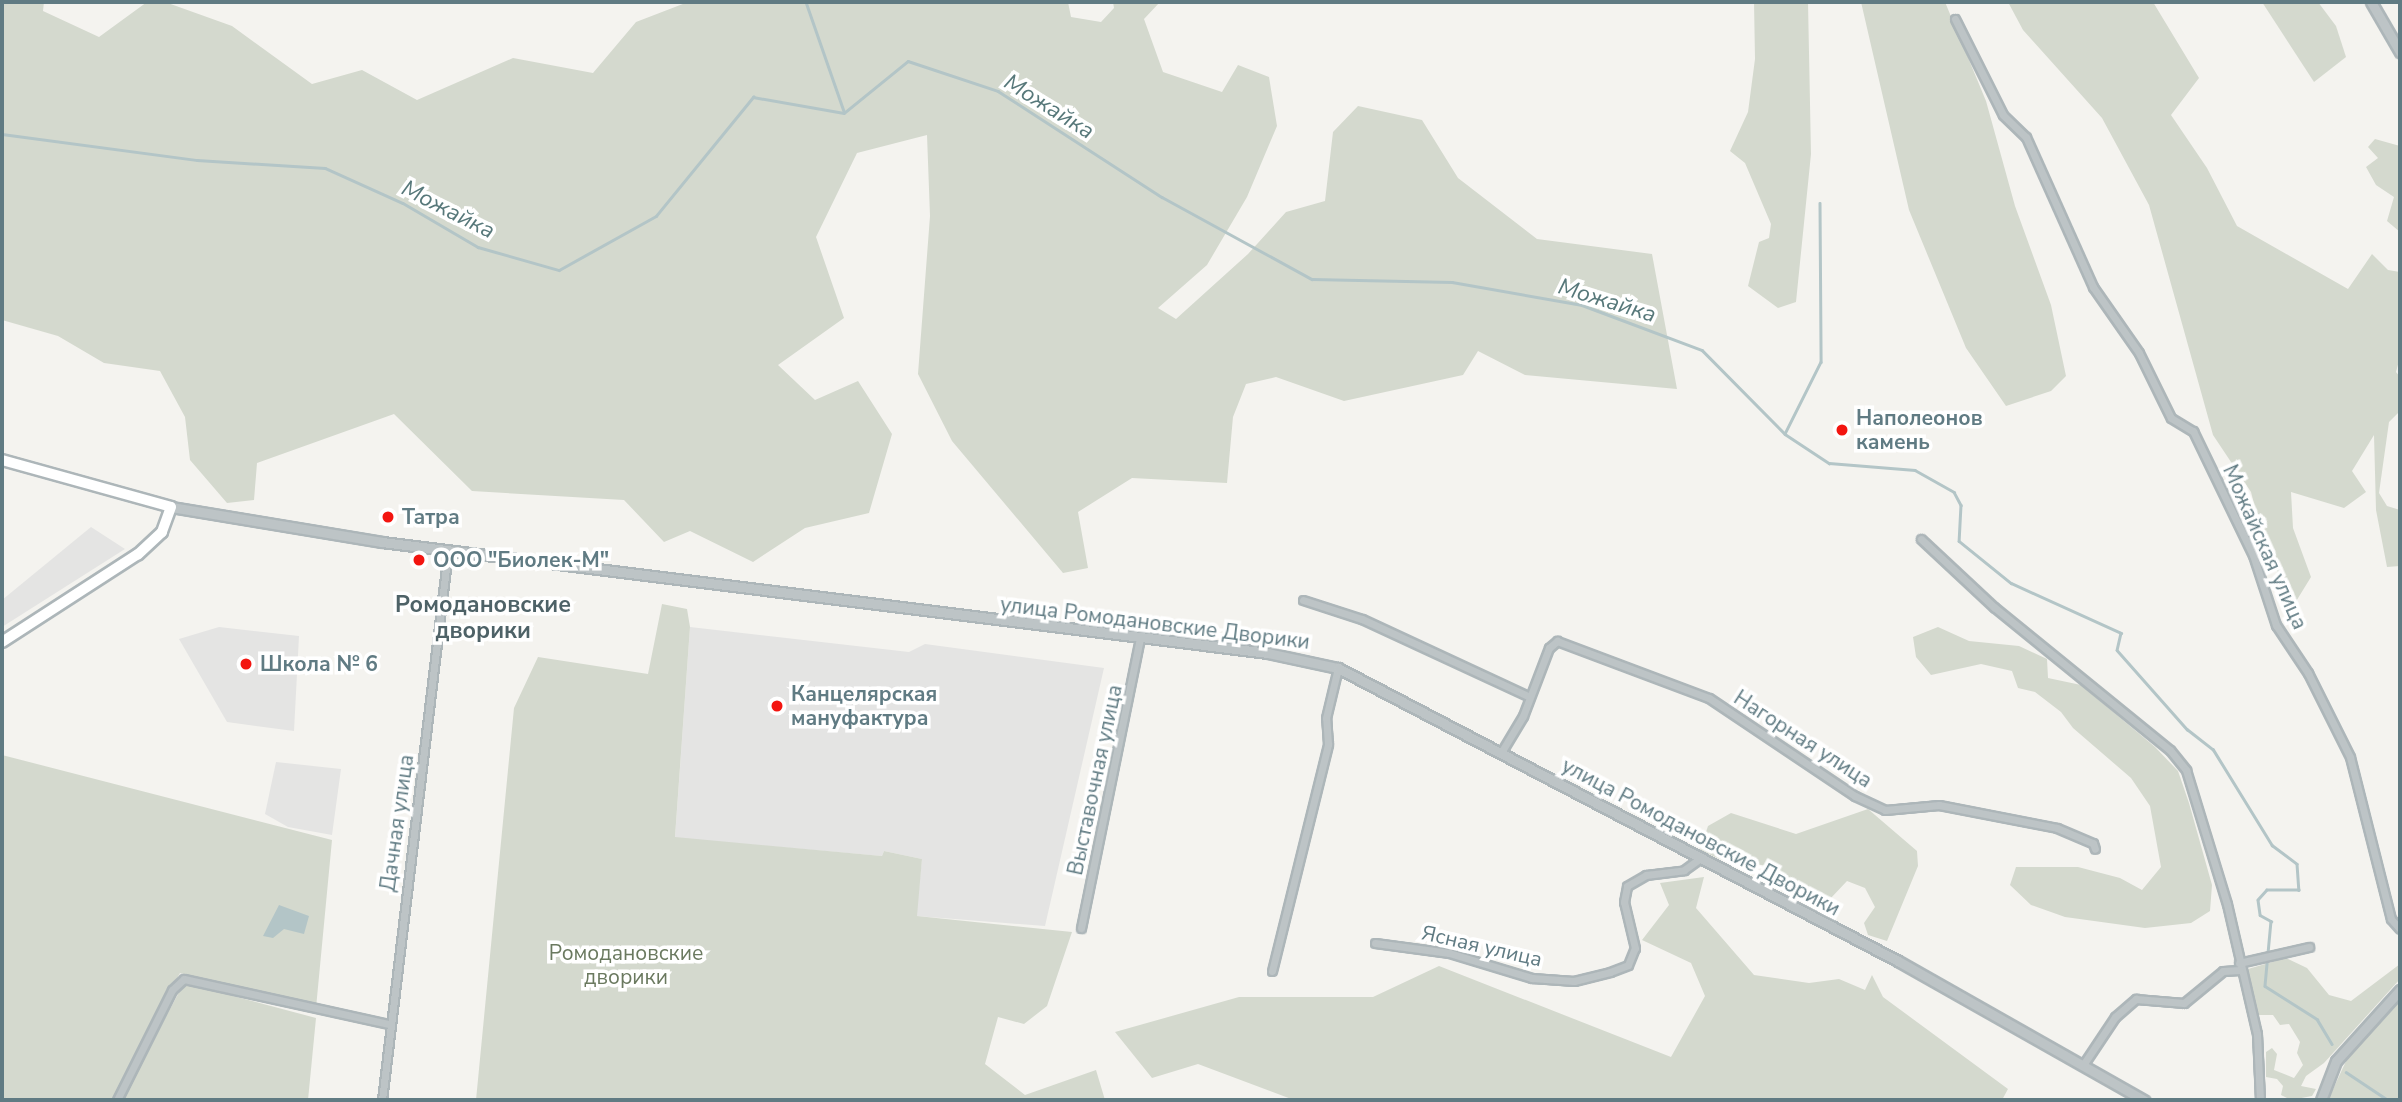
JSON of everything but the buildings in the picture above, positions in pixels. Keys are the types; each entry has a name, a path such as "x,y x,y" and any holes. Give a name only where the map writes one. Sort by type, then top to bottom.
{"main road":[{"path":"2,460 171,507 162,532 138,554 2,642"}],"street":[{"path":"2371,2 2400,52"},
{"name":"Можайская улица","path":"1955,19 2003,115 2026,137 2093,287 2139,353 2171,418 2193,431 2253,555 2276,625 2308,673 2350,757 2391,919 2400,929"},
{"name":"улица Ромодановские Дворики","path":"171,507 448,551 1268,653 1338,668 1503,751 1699,859 1898,961 2144,1100"},
{"path":"1921,539 1994,607 2170,750 2186,770 2227,904 2239,966 2258,1034 2260,1100"},
{"name":"Дачная улица","path":"382,1100 389,1024 448,551"},
{"path":"1303,600 1362,619 1530,697"},
{"name":"Выставочная улица","path":"1080,928 1140,639"},
{"name":"Нагорная улица","path":"1503,751 1530,697 1549,648 1557,641 1709,698 1855,796 1885,810 1939,805 2057,828 2093,843 2095,849"},
{"path":"1272,971 1328,744 1326,718 1338,668"},
{"name":"Ясная улица","path":"1376,943 1449,953 1523,977 1574,981 1610,972 1628,965 1635,948 1624,902 1627,886 1646,875 1684,870 1699,859"},
{"path":"2083,1065 2115,1017 2136,999 2184,1003 2223,971 2309,947"},
{"path":"117,1100 172,990 184,979 331,1014 389,1024"},
{"path":"2321,1100 2326,1078 2336,1062 2400,990"}],"shaded area":[{"path":"91,527 125,549 2,627 2,600"},
{"name":"Школа № 6","path":"219,627 299,636 294,731 227,722 179,639"},
{"path":"690,627 909,652 925,644 1104,668 1045,926 916,916 922,859 884,851 882,856 675,838"},
{"path":"276,762 341,769 332,835 288,827 265,814"},
{"path":"279,905 309,916 304,934 284,929 273,938 263,936"}],"green space":[{"path":"2,2 44,2 43,11 99,37 147,2 165,2 232,26 312,84 362,70 417,100 513,58 593,73 636,22 688,2 1068,2 1071,17 1101,22 1114,8 1113,2 1160,2 1144,19 1163,72 1222,92 1238,65 1269,77 1277,126 1247,197 1207,265 1158,308 1176,319 1248,254 1286,212 1325,201 1333,132 1358,106 1422,120 1458,178 1537,239 1652,254 1677,389 1525,375 1478,351 1463,375 1344,401 1276,377 1246,384 1233,417 1227,483 1132,478 1078,512 1088,568 1063,573 952,441 918,374 930,216 927,135 857,153 816,237 844,318 778,365 815,400 858,381 892,434 869,513 805,528 753,562 690,531 664,542 624,500 472,491 394,414 257,463 254,500 227,503 190,460 185,417 160,371 104,363 58,336 2,320"},
{"path":"1754,2 1808,2 1811,154 1796,302 1778,308 1748,286 1759,242 1769,238 1771,224 1745,163 1730,151 1748,112 1755,59"},
{"path":"1861,2 1945,2 1986,101 2015,206 2051,305 2066,376 2051,391 2006,406 1966,348 1909,210"},
{"path":"2008,2 2153,2 2199,78 2171,115 2207,168 2237,226 2348,289 2372,254 2388,270 2400,272 2400,357 2396,372 2400,377 2400,411 2389,422 2379,493 2387,506 2400,510 2400,566 2387,567 2376,510 2374,435 2352,471 2366,492 2344,508 2291,492 2293,528 2311,577 2295,603 2266,551 2251,492 2213,435 2149,205 2102,118 2023,30"},
{"path":"2262,2 2318,2 2336,26 2346,57 2314,82"},
{"path":"2375,139 2400,146 2400,232 2387,221 2394,197 2376,185 2366,167 2378,158 2368,147"},
{"name":"Ромодановские дворики","path":"662,604 687,609 690,627 675,837 882,856 884,851 922,859 917,916 1072,932 1047,1006 1024,1024 998,1017 985,1064 1025,1095 1096,1070 1105,1100 476,1100 514,708 538,657 648,674"},
{"path":"1938,627 1969,641 2019,646 2047,659 2048,678 2081,685 2155,747 2178,771 2212,885 2210,911 2191,923 2145,928 2065,917 2031,905 2010,885 2016,867 2078,867 2120,878 2142,890 2161,867 2150,806 2131,778 2073,728 2061,712 2035,692 2018,688 2012,671 1981,664 1931,675 1916,657 1913,637"},
{"path":"2,755 332,840 316,1008 180,973 112,1100 2,1100"},
{"path":"1868,809 1917,851 1918,866 1887,941 1868,935 1864,923 1875,907 1865,888 1847,881 1830,899 1799,891 1776,867 1719,859 1700,850 1708,826 1731,813 1796,834"},
{"path":"1704,877 1696,908 1754,975 1809,983 1839,979 1865,990 1872,975 1883,997 2008,1089 2002,1100 1294,1100 1198,1064 1152,1078 1115,1032 1239,997 1373,997 1439,966 1671,1057 1705,996 1691,963 1642,940 1669,905 1660,883"},
{"path":"2286,958 2307,968 2329,995 2351,1001 2400,964 2400,979 2324,1063 2306,1076 2301,1086 2316,1089 2312,1096 2291,1100 2281,1095 2283,1086 2277,1079 2266,1077 2266,1052 2272,1048 2277,1054 2274,1070 2294,1078 2303,1065 2297,1053 2300,1042 2289,1024 2280,1025 2273,1015 2258,1015 2248,969"},
{"path":"184,983 316,1018 308,1100 121,1100"},
{"path":"2400,1001 2400,1100 2328,1100 2347,1059"}],"waterway":[{"path":"806,2 844,111"},
{"name":"Можайка","path":"2,134 197,160 325,168 403,203 478,247 559,270 656,216 753,97 844,113 908,61 998,91 1162,197 1312,279 1452,282 1582,305 1702,350 1785,434"},
{"path":"1820,203 1821,362 1785,434 1829,463 1915,470 1954,492 1961,505 1959,541 2011,583 2121,633 2117,650 2187,729 2213,749 2272,845 2297,864 2299,890 2267,890 2258,900 2260,915 2271,921 2265,986 2317,1019 2332,1044"},
{"path":"2346,1072 2388,1100"}],"place":[{"name":"Наполеонов камень","path":"1842,430"},
{"name":"Татра","path":"388,517"},
{"name":"ООО \"Биолек-М\"","path":"419,560"},
{"name":"Школа № 6","path":"246,664"},
{"name":"Канцелярская мануфактура","path":"777,706"}],"district":[{"name":"Ромодановские дворики","path":"483,618"}]}
